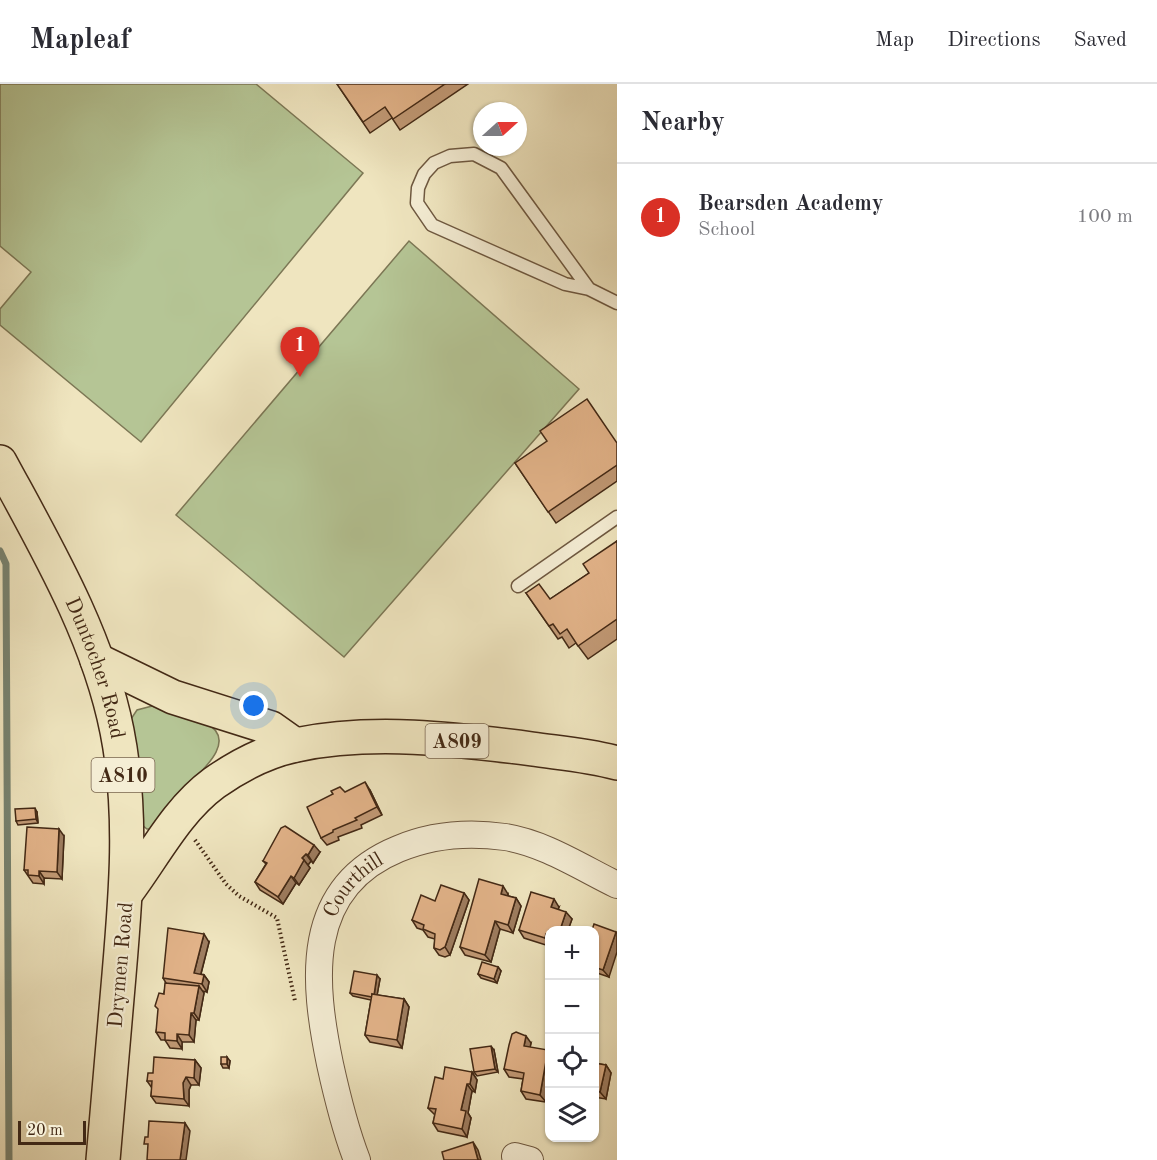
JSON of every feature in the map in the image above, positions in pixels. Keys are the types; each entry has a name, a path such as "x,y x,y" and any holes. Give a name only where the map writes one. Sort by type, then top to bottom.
{"main road":[{"name":"Duntocher Road","path":"0,462 74,604 97,660 117,730 127,799 126,893"},
{"path":"97,660 174,697 271,728 295,745"},
{"name":"A809","path":"295,745 334,740 430,738 525,748 617,763"},
{"name":"Drymen Road","path":"103,1160 126,893 180,818 213,784 240,767 295,745"}],"street":[{"name":"Courthill","path":"357,1160 335,1084 321,1021 317,979 320,944 330,911 347,887 384,855 435,837 468,835 506,837 545,849 617,885"}],"lane":[{"path":"589,289 501,168 474,154 450,156 434,163 424,174 418,188 417,203 432,225 565,284 589,289 617,303"},
{"path":"518,585 617,517"}],"path":[{"path":"212,864 238,896 277,918 295,1003"}],"green space":[{"path":"0,84 256,84 363,173 141,442 0,325 0,309 31,272 0,246"},
{"path":"409,241 579,389 344,657 176,515"},
{"path":"152,706 206,723 216,731 219,740 212,759 204,769 177,797 152,829 147,829 142,825 129,722 137,710"}],"building":[{"path":"337,84 445,84 393,119 385,107 363,122"},
{"path":"587,399 617,443 617,465 548,512 515,463 547,441 540,431"},
{"path":"617,541 617,619 578,646 567,629 560,634 553,624 549,626 526,593 539,584 550,599 589,573 583,564"},
{"path":"365,782 377,807 321,838 307,807 333,794 331,791 340,787 345,792"},
{"path":"35,808 36,819 16,821 15,809"},
{"path":"285,826 314,845 308,855 302,858 304,860 294,878 291,876 278,897 255,882 267,863 263,861 281,828"},
{"path":"27,827 59,829 57,872 39,871 39,876 28,875 28,870 24,870"},
{"path":"479,879 503,886 501,894 516,898 508,925 495,921 485,955 460,947"},
{"path":"441,885 464,893 445,947 440,950 434,948 435,934 423,929 424,925 412,920 421,895 435,901"},
{"path":"531,892 554,899 551,907 566,912 561,926 545,926 545,938 519,930"},
{"path":"594,924 616,932 603,970 599,969 599,926 593,926"},
{"path":"168,928 204,934 194,973 204,975 202,984 163,978"},
{"path":"482,962 498,967 494,979 478,974"},
{"path":"354,971 377,975 372,997 350,993"},
{"path":"165,983 199,986 194,1013 191,1013 189,1035 177,1034 177,1041 165,1040 165,1033 156,1032 158,1009 155,1006 159,993 164,994"},
{"path":"372,994 404,999 397,1040 365,1035"},
{"path":"516,1032 526,1036 524,1046 545,1050 545,1067 540,1095 521,1091 524,1073 504,1069 512,1034"},
{"path":"491,1046 495,1069 474,1072 470,1049"},
{"path":"154,1057 195,1060 194,1078 186,1077 183,1083 184,1099 151,1096 152,1081 147,1081 148,1073 153,1073"},
{"path":"221,1057 227,1057 227,1064 221,1064"},
{"path":"599,1064 606,1065 599,1092"},
{"path":"445,1067 472,1072 461,1110 466,1111 462,1129 433,1123 436,1109 428,1108 435,1077 443,1079"},
{"path":"149,1121 185,1123 180,1160 147,1160 148,1144 144,1144 145,1137 148,1137"},
{"path":"473,1142 478,1160 444,1160 442,1152"}],"waterway":[{"path":"0,551 6,564 9,1160"}],"place":[{"name":"Bearsden Academy","path":"300,377"}]}
